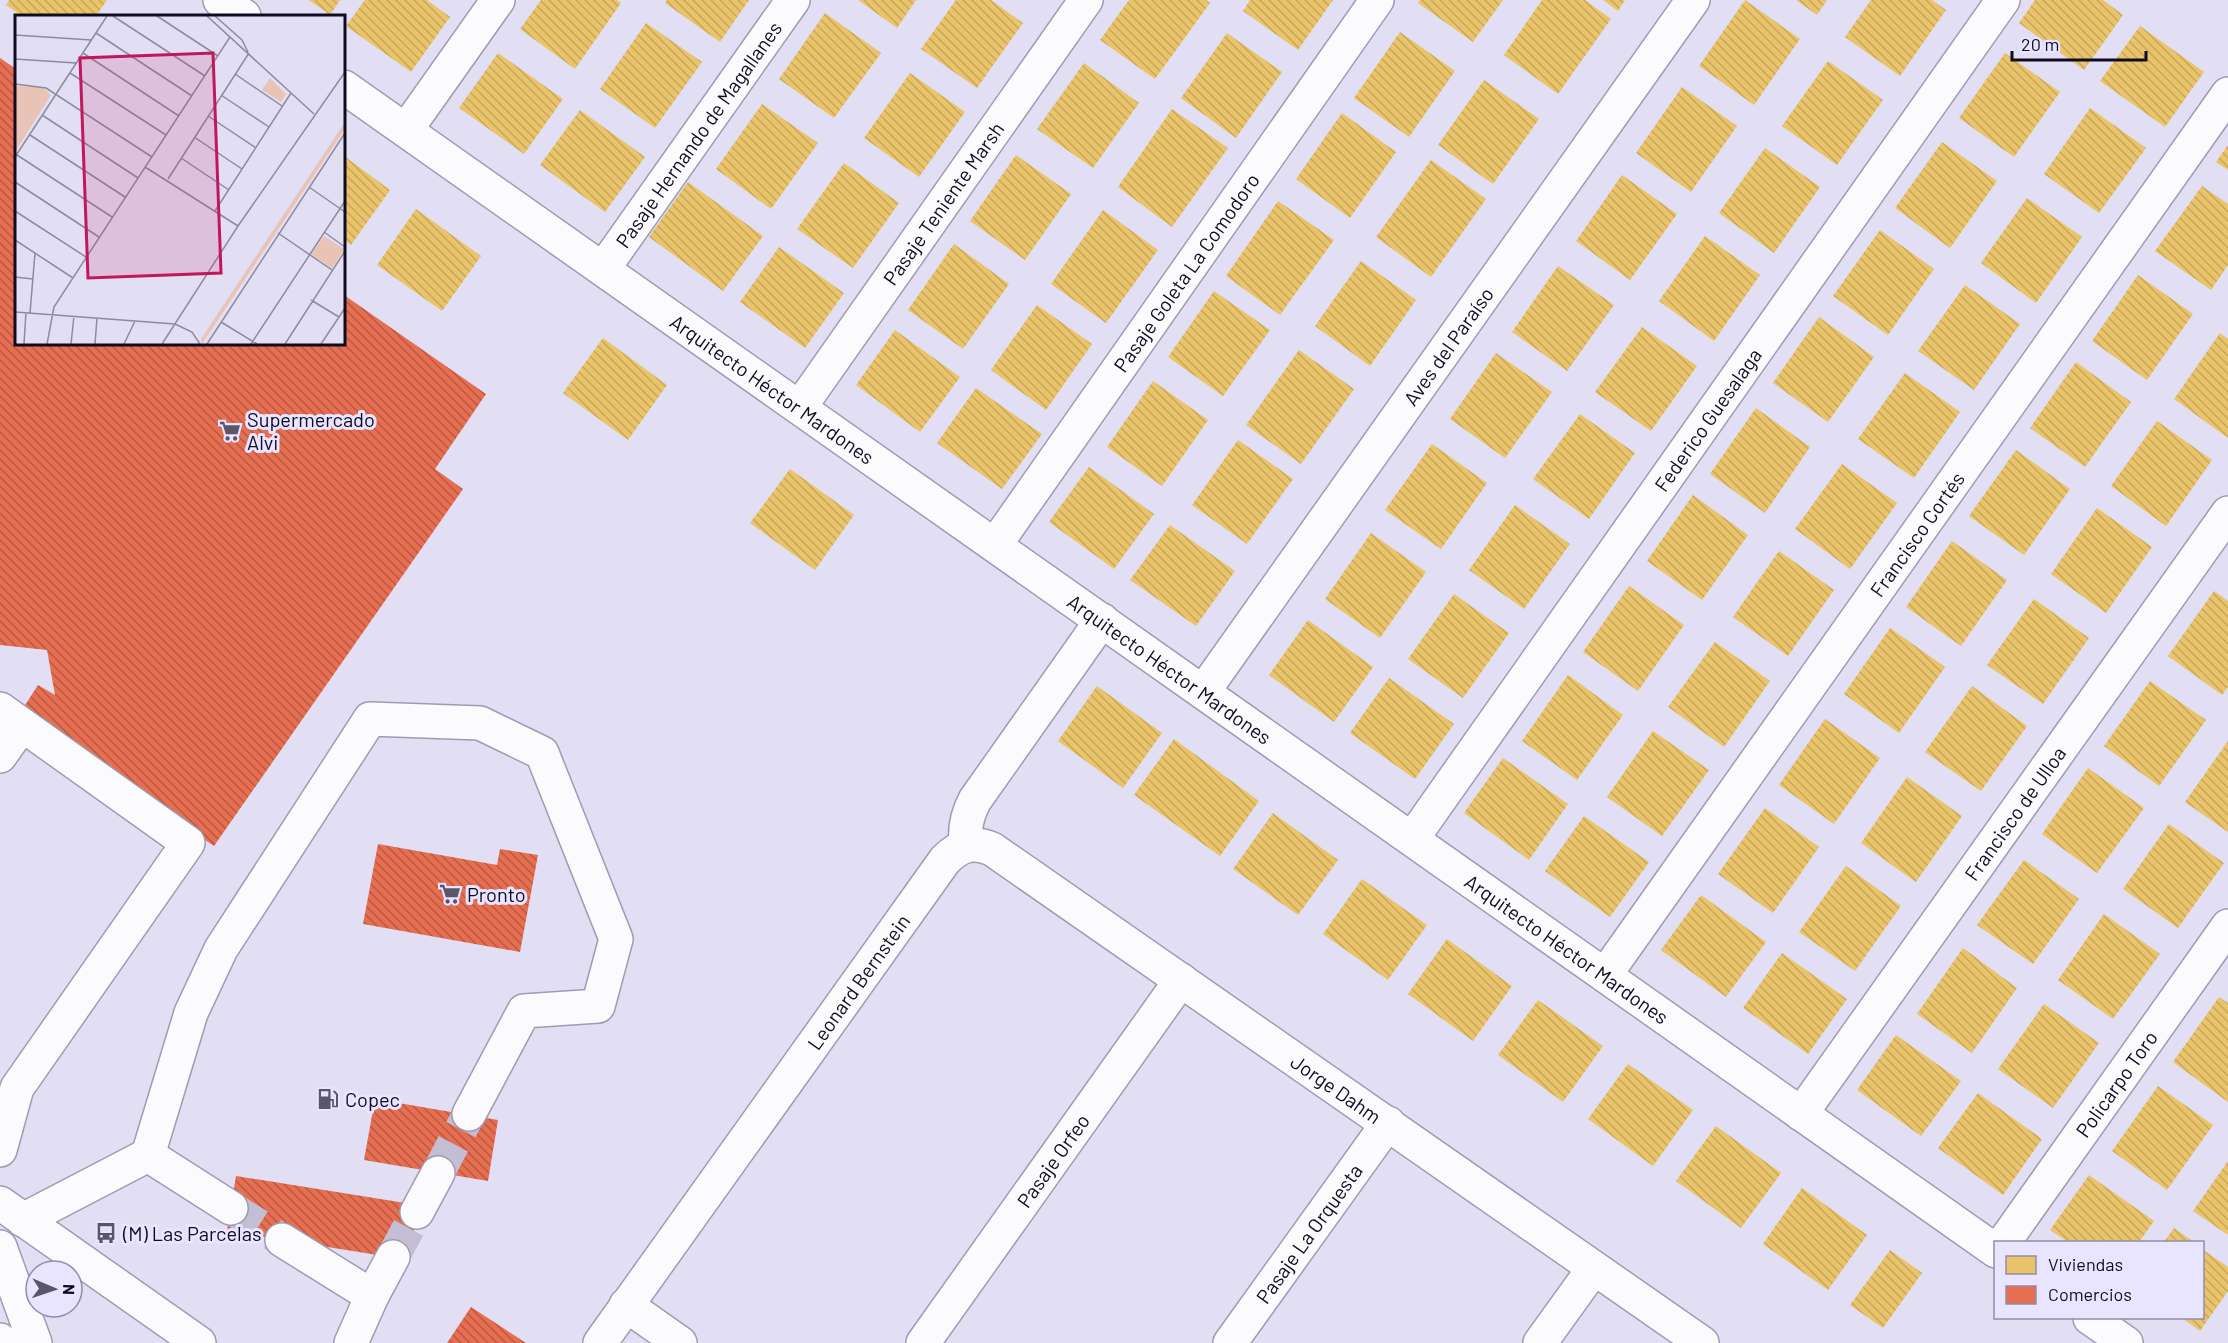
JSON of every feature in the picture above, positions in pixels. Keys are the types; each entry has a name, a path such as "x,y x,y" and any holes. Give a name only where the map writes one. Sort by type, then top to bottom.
{"street":[{"path":"220,0 242,15"},
{"path":"406,130 498,0"},
{"name":"Pasaje Hernando de Magallanes","path":"603,269 793,0"},
{"name":"Pasaje Teniente Marsh","path":"800,407 1086,0"},
{"name":"Pasaje Goleta La Comodoro","path":"995,545 1377,0"},
{"name":"Aves del Paraíso","path":"1203,692 1693,0"},
{"name":"Federico Guesalaga","path":"1412,839 2003,0"},
{"name":"Arquitecto Héctor Mardones","path":"345,88 1994,1250"},
{"name":"Francisco Cortés","path":"1605,975 2228,94"},
{"name":"Francisco de Ulloa","path":"1801,1114 2228,513"},
{"path":"966,845 967,820 975,800 1102,620"},
{"path":"0,756 11,717 188,843 17,1088 0,1150"},
{"path":"148,1155 191,1013 221,949 370,719 480,723 542,753 616,939 598,1006 524,1011 469,1114"},
{"name":"Jorge Dahm","path":"966,845 980,844 992,849 1702,1343"},
{"name":"Leonard Bernstein","path":"600,1343 945,860 954,851 966,845"},
{"name":"Policarpo Toro","path":"2005,1241 2228,926"},
{"name":"Pasaje Orfeo","path":"923,1343 1181,980"},
{"name":"Pasaje La Orquesta","path":"1230,1343 1388,1123"},
{"path":"148,1155 231,1208"},
{"path":"12,1211 148,1155"},
{"path":"417,1212 438,1173"},
{"path":"12,1211 199,1343"},
{"path":"282,1240 372,1296"},
{"path":"0,1247 35,1343"},
{"path":"351,1343 393,1257"},
{"path":"1540,1343 1594,1268"},
{"path":"626,1305 680,1343"},
{"path":"2093,1319 2126,1343"},
{"path":"0,1340 4,1343"}],"building: Viviendas":[{"path":"9,0 107,0 97,15 21,15 6,5"},
{"path":"309,0 340,0 330,15"},
{"path":"365,0 427,0 450,17 411,72 346,26"},
{"path":"541,0 617,0 621,3 575,69 520,29"},
{"path":"667,0 749,0 720,42 665,3"},
{"path":"858,0 916,0 897,28"},
{"path":"956,0 991,0 1023,23 977,88 921,49"},
{"path":"1129,0 1206,0 1210,3 1155,79 1100,40"},
{"path":"1250,0 1333,0 1298,50 1243,11"},
{"path":"1420,0 1503,0 1473,42 1418,3"},
{"path":"1542,0 1585,0 1611,19 1558,94 1504,55"},
{"path":"1603,0 1625,0 1618,11"},
{"path":"1745,0 1800,39 1754,105 1699,66"},
{"path":"1796,0 1827,0 1817,15"},
{"path":"1871,0 1932,0 1946,10 1900,76 1845,37"},
{"path":"2035,0 2103,0 2123,15 2084,70 2019,23"},
{"path":"825,13 881,53 834,118 779,79"},
{"path":"646,23 702,62 655,128 600,89"},
{"path":"2140,26 2204,72 2165,127 2100,81"},
{"path":"1400,32 1455,71 1409,137 1354,98"},
{"path":"1227,33 1282,72 1236,138 1181,98"},
{"path":"498,53 563,99 524,154 459,108"},
{"path":"2005,53 2060,92 2014,157 1959,118"},
{"path":"1828,61 1883,100 1837,165 1782,126"},
{"path":"1084,63 1139,103 1093,168 1037,129"},
{"path":"910,73 965,112 919,177 864,138"},
{"path":"1484,80 1539,119 1493,184 1438,145"},
{"path":"1682,87 1737,126 1691,192 1636,153"},
{"path":"762,104 818,143 771,209 716,169"},
{"path":"2090,108 2146,148 2099,213 2044,174"},
{"path":"1172,109 1228,148 1172,227 1118,187"},
{"path":"580,110 645,157 605,212 540,165"},
{"path":"1342,113 1396,152 1350,218 1296,179"},
{"path":"1942,142 1997,181 1950,248 1895,208"},
{"path":"2228,145 2228,170 2216,162"},
{"path":"1765,148 1820,187 1774,253 1719,213"},
{"path":"1016,155 1071,194 1025,260 970,221"},
{"path":"345,157 390,190 351,245 345,240"},
{"path":"1431,160 1486,199 1431,277 1376,237"},
{"path":"844,163 899,203 853,268 797,229"},
{"path":"1622,175 1677,214 1630,280 1576,241"},
{"path":"688,182 763,236 723,291 649,237"},
{"path":"2202,186 2228,204 2228,265 2211,290 2155,251"},
{"path":"2027,198 2082,237 2036,303 1981,263"},
{"path":"1278,201 1334,240 1280,315 1226,276"},
{"path":"416,209 481,256 442,311 377,265"},
{"path":"1103,210 1158,250 1106,323 1051,284"},
{"path":"1880,230 1934,269 1888,335 1833,296"},
{"path":"1705,236 1760,275 1714,341 1659,301"},
{"path":"954,244 1009,284 963,349 908,310"},
{"path":"779,247 844,293 805,348 740,302"},
{"path":"1361,261 1416,300 1370,366 1315,326"},
{"path":"1558,266 1614,305 1567,371 1512,332"},
{"path":"2138,275 2193,314 2147,380 2092,341"},
{"path":"1965,285 2020,324 1974,390 1918,351"},
{"path":"1214,291 1270,330 1223,396 1168,357"},
{"path":"1037,305 1092,344 1046,410 991,370"},
{"path":"1819,317 1874,357 1828,422 1773,383"},
{"path":"1642,327 1697,366 1651,431 1595,392"},
{"path":"895,330 960,377 920,432 856,385"},
{"path":"2220,333 2228,339 2228,438 2174,399"},
{"path":"603,338 667,385 628,440 563,393"},
{"path":"1299,350 1354,389 1301,464 1246,425"},
{"path":"1496,353 1552,392 1505,458 1450,419"},
{"path":"2076,362 2131,402 2085,467 2030,428"},
{"path":"1905,373 1960,412 1914,478 1858,439"},
{"path":"1153,381 1208,420 1162,486 1107,447"},
{"path":"976,388 1042,434 1002,489 937,443"},
{"path":"1756,408 1810,447 1765,513 1710,474"},
{"path":"1580,414 1635,453 1589,519 1533,479"},
{"path":"2157,421 2212,460 2166,526 2111,486"},
{"path":"1238,440 1293,479 1247,544 1192,505"},
{"path":"1432,444 1487,483 1441,549 1385,510"},
{"path":"2016,450 2070,489 2024,555 1969,516"},
{"path":"1842,464 1897,503 1850,569 1795,529"},
{"path":"1089,467 1154,514 1114,569 1049,522"},
{"path":"790,469 854,515 815,570 750,523"},
{"path":"1693,495 1748,535 1702,600 1647,561"},
{"path":"1515,505 1570,544 1524,609 1469,570"},
{"path":"2097,508 2152,547 2106,613 2051,574"},
{"path":"1170,525 1235,571 1196,626 1130,580"},
{"path":"1371,533 1426,572 1380,638 1325,599"},
{"path":"1952,541 2007,580 1961,646 1906,607"},
{"path":"1779,551 1834,590 1788,656 1733,617"},
{"path":"1629,586 1684,625 1638,691 1583,652"},
{"path":"2214,591 2228,601 2228,687 2222,695 2168,656"},
{"path":"1454,594 1509,633 1463,698 1408,659"},
{"path":"2034,599 2089,638 2043,704 1987,665"},
{"path":"1308,620 1373,667 1334,722 1269,675"},
{"path":"1890,628 1945,667 1899,733 1844,694"},
{"path":"1715,642 1770,681 1724,747 1668,707"},
{"path":"1568,675 1623,715 1577,780 1522,741"},
{"path":"1389,678 1454,724 1415,779 1350,733"},
{"path":"2150,681 2206,720 2159,786 2104,746"},
{"path":"1097,686 1162,733 1123,788 1058,741"},
{"path":"1972,686 2027,726 1981,791 1925,752"},
{"path":"1825,719 1880,758 1834,824 1779,785"},
{"path":"1653,731 1709,770 1662,836 1607,797"},
{"path":"1174,739 1259,801 1220,856 1134,795"},
{"path":"2228,741 2228,832 2185,802"},
{"path":"1503,758 1568,804 1529,860 1464,813"},
{"path":"2088,768 2144,808 2097,873 2042,834"},
{"path":"1907,777 1962,816 1916,882 1861,843"},
{"path":"1765,808 1819,847 1773,913 1718,874"},
{"path":"1273,813 1338,860 1298,915 1233,869"},
{"path":"1584,816 1649,862 1610,917 1545,871"},
{"path":"2169,824 2224,863 2178,928 2123,889"},
{"path":"2024,860 2079,899 2033,964 1977,925"},
{"path":"1846,866 1901,906 1855,971 1799,932"},
{"path":"1362,879 1427,925 1388,980 1323,934"},
{"path":"1701,895 1766,942 1726,997 1661,950"},
{"path":"2104,914 2160,954 2113,1019 2058,980"},
{"path":"1447,939 1512,986 1473,1041 1408,994"},
{"path":"1963,948 2017,988 1972,1053 1917,1014"},
{"path":"1782,953 1847,999 1808,1054 1743,1008"},
{"path":"2219,997 2228,1003 2228,1102 2173,1062"},
{"path":"1538,1000 1603,1046 1563,1102 1498,1055"},
{"path":"2044,1004 2099,1043 2053,1108 1998,1069"},
{"path":"1896,1035 1961,1081 1921,1136 1857,1090"},
{"path":"1628,1064 1693,1110 1653,1166 1588,1119"},
{"path":"2158,1086 2213,1125 2167,1190 2112,1151"},
{"path":"1978,1093 2042,1139 2003,1195 1938,1148"},
{"path":"1716,1126 1781,1173 1741,1228 1676,1181"},
{"path":"2228,1161 2228,1235 2193,1211"},
{"path":"2089,1175 2154,1221 2140,1241 2066,1241 2050,1230"},
{"path":"1802,1188 1867,1235 1828,1290 1763,1244"},
{"path":"2174,1228 2193,1241 2165,1241"},
{"path":"1890,1250 1922,1273 1883,1328 1850,1305"},
{"path":"2204,1250 2228,1267 2228,1291 2200,1331 2183,1319 2204,1319"}],"building: Comercios":[{"name":"Supermercado Alvi","path":"0,58 15,68 15,345 345,345 345,296 486,394 435,469 463,489 214,846 20,713 38,685 55,695 47,650 0,645"},
{"name":"Pronto","path":"378,844 497,865 500,849 538,855 520,952 363,924"},
{"path":"375,1099 498,1120 488,1181 364,1160"},
{"path":"236,1176 418,1205 409,1260 227,1231"},
{"path":"471,1307 526,1343 447,1343"}],"tunnel":[{"path":"438,1173 469,1114"},
{"path":"231,1208 282,1240"},
{"path":"393,1257 417,1212"}],"place":[{"name":"Supermercado Alvi","path":"230,431"},
{"name":"Pronto","path":"450,894"},
{"name":"Copec","path":"328,1099"},
{"name":"(M) Las Parcelas","path":"106,1233"}]}
